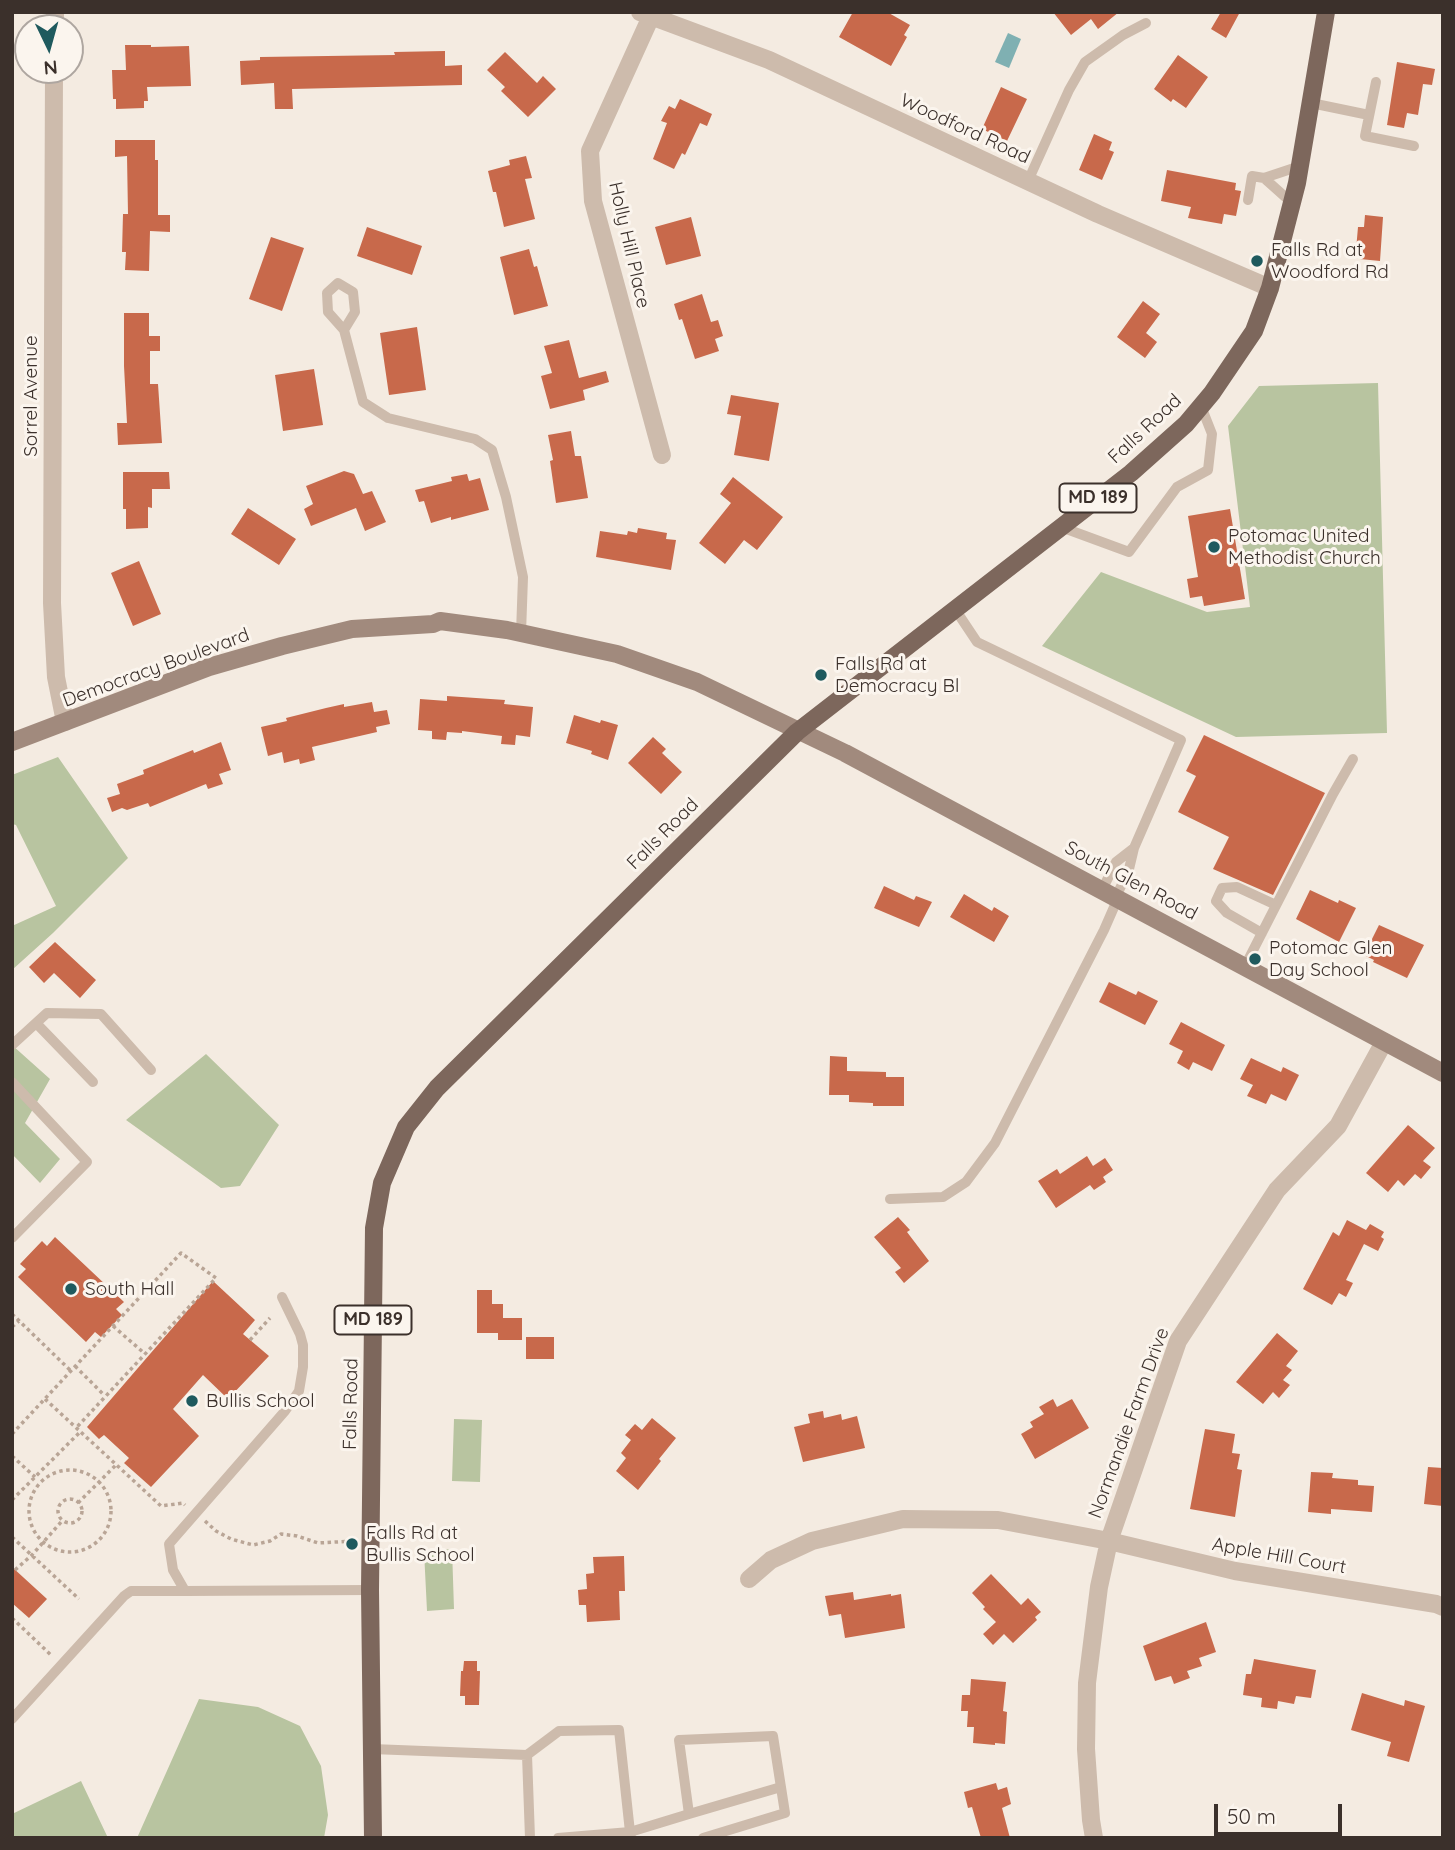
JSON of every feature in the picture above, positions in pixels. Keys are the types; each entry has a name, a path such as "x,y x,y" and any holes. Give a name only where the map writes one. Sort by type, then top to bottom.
{"main road":[{"name":"Falls Road","path":"373,1838 370,1540 374,1228 382,1183 406,1126 437,1088 797,732 1130,473 1186,424 1212,393 1254,331 1270,288 1300,166 1326,12"},
{"name":"Democracy Boulevard","path":"12,742 209,667 282,646 352,629 433,624 440,621 617,654 697,682 797,732"},
{"name":"South Glen Road","path":"797,732 845,753 1443,1073"}],"street":[{"name":"Woodford Road","path":"648,13 769,60 1098,214 1270,288"},
{"name":"Holly Hill Place","path":"648,13 590,151 593,201 662,455"},
{"name":"Sorrel Avenue","path":"54,84 52,603 56,677 65,722"},
{"name":"Normandie Farm Drive","path":"1094,1838 1086,1749 1087,1683 1099,1587 1109,1541 1178,1340 1277,1190 1338,1126 1384,1042"},
{"name":"Apple Hill Court","path":"749,1579 771,1560 812,1541 903,1519 998,1520 1109,1541 1235,1572 1443,1607"}],"lane":[{"path":"1028,181 1069,90 1085,62 1123,35 1146,23"},
{"path":"1376,82 1365,136 1415,146"},
{"path":"1311,103 1369,115"},
{"path":"1248,200 1252,176 1264,178 1300,166"},
{"path":"1264,178 1292,203"},
{"path":"344,330 363,402 388,418 475,439 492,450 506,497 523,577 521,634"},
{"path":"1061,527 1129,552 1177,486 1208,470 1212,434 1201,406"},
{"path":"955,610 977,642 1181,740 1134,848 1129,869 1112,895"},
{"path":"1245,966 1353,759"},
{"path":"890,1199 943,1197 966,1182 995,1143 1098,941 1112,895 1116,862 1134,848"},
{"path":"1262,933 1227,913 1216,901 1222,888 1237,887 1276,905"},
{"path":"12,1045 47,1013 101,1014 151,1070"},
{"path":"36,1023 93,1082"},
{"path":"12,1082 87,1162 12,1238"},
{"path":"185,1591 173,1570 169,1544 280,1417 299,1391 303,1345 282,1297"},
{"path":"12,1719 131,1591 370,1590"},
{"path":"372,1749 527,1755 559,1731 620,1730 631,1835"},
{"path":"689,1814 679,1740 773,1736 785,1813 703,1838"},
{"path":"527,1755 530,1838"},
{"path":"558,1838 631,1835 689,1814 781,1787"}],"path":[{"path":"12,1434 181,1253 216,1278 76,1428"},
{"path":"12,1314 103,1394"},
{"path":"250,1340 270,1318"},
{"path":"12,1327 19,1321"},
{"path":"113,1326 144,1353"},
{"path":"45,1399 161,1506 183,1503 216,1531 241,1543 253,1545 270,1541 281,1534 317,1543 370,1540"},
{"path":"12,1500 80,1432"},
{"path":"12,1457 35,1477"},
{"path":"78,1503 116,1465"},
{"path":"63,1470 89,1474 99,1482 111,1505 106,1531 98,1542 87,1549 59,1551 36,1535 30,1523 28,1509 31,1495 39,1483 63,1470"},
{"path":"71,1499 78,1503 82,1509 78,1520 71,1524 62,1521 57,1511 60,1504 71,1499"},
{"path":"15,1570 62,1521"},
{"path":"12,1537 79,1599"},
{"path":"12,1618 61,1664"}],"green space":[{"path":"1378,383 1387,733 1236,737 1042,646 1101,572 1207,612 1250,607 1228,426 1259,386"},
{"path":"58,757 128,858 12,970 12,926 56,906 16,825 12,824 12,775"},
{"path":"12,1045 50,1079 25,1123 60,1159 40,1183 12,1154"},
{"path":"206,1054 279,1125 240,1186 221,1188 126,1120"},
{"path":"454,1419 482,1420 480,1482 452,1481"},
{"path":"452,1549 454,1609 427,1611 424,1551"},
{"path":"199,1699 258,1707 300,1726 321,1766 328,1815 324,1838 137,1838"},
{"path":"81,1781 108,1838 12,1838 12,1814"}],"water":[{"path":"1008,33 1021,39 1009,68 995,62"}],"building":[{"path":"853,12 887,12 910,25 904,35 907,37 891,66 839,37"},
{"path":"1053,12 1119,12 1098,29 1091,19 1071,35"},
{"path":"1221,12 1240,12 1226,38 1211,29"},
{"path":"125,45 189,46 191,86 147,87 148,101 144,101 144,108 116,109 112,70 126,70"},
{"path":"445,51 445,66 462,65 462,85 292,89 293,109 275,109 274,83 241,85 240,61 260,60 260,57 395,55 394,52"},
{"path":"505,52 537,83 543,76 556,89 528,117 501,91 505,87 487,70"},
{"path":"1178,55 1208,77 1186,108 1173,99 1171,102 1154,89"},
{"path":"1397,62 1435,69 1432,85 1423,84 1418,115 1407,113 1404,128 1387,125"},
{"path":"1001,87 1027,99 1007,141 982,129"},
{"path":"680,99 712,114 707,126 700,123 685,155 682,153 674,169 653,159 667,123 661,121 669,106 675,109"},
{"path":"1094,134 1112,142 1109,150 1114,152 1102,180 1079,170"},
{"path":"115,140 155,140 155,160 158,160 158,215 170,215 170,232 150,231 149,271 125,270 126,252 122,252 123,214 128,214 127,156 115,157"},
{"path":"526,156 532,178 525,179 535,219 504,227 488,171 510,165 509,160"},
{"path":"1167,170 1236,183 1235,190 1241,191 1236,216 1224,214 1222,224 1188,218 1191,207 1161,201"},
{"path":"1365,215 1383,217 1380,261 1360,259 1361,251 1356,250 1358,227 1364,227"},
{"path":"691,217 701,256 666,265 655,227"},
{"path":"367,227 422,246 412,275 357,256"},
{"path":"271,237 304,248 282,311 249,299"},
{"path":"529,249 534,267 537,266 548,306 514,315 500,257"},
{"path":"702,294 711,322 718,320 723,336 715,339 719,351 695,359 682,319 679,320 674,304"},
{"path":"1143,301 1160,314 1146,333 1157,342 1145,358 1117,337"},
{"path":"124,313 149,313 149,336 160,336 160,351 150,351 150,384 158,384 162,443 118,445 117,423 127,423"},
{"path":"417,327 426,390 389,395 380,333"},
{"path":"569,340 579,378 606,371 609,382 583,390 585,400 550,409 541,376 552,373 544,346"},
{"path":"314,369 323,425 283,431 275,375"},
{"path":"731,395 779,403 769,461 734,455 741,416 727,414"},
{"path":"571,431 575,456 581,456 588,498 556,503 548,435"},
{"path":"344,471 354,474 363,494 372,491 386,522 365,531 356,508 311,526 304,509 313,504 306,486"},
{"path":"123,472 169,472 170,489 152,489 152,508 148,507 148,528 126,529"},
{"path":"467,474 469,481 480,478 489,510 431,523 424,501 419,502 415,490 452,481 451,477"},
{"path":"733,477 783,517 757,550 744,540 725,564 699,543 731,503 720,494"},
{"path":"248,508 296,539 279,565 231,534"},
{"name":"Potomac United Methodist Church","path":"1230,509 1245,599 1204,606 1202,596 1190,598 1187,579 1198,577 1188,516"},
{"path":"638,528 667,533 666,539 676,540 671,570 596,557 600,531 627,535 628,531 637,533"},
{"path":"139,561 161,614 133,626 111,573"},
{"path":"447,696 505,700 504,704 533,707 530,737 516,735 515,745 501,744 502,736 462,731 447,732 446,740 432,739 432,731 418,730 420,699 447,701"},
{"path":"372,702 374,712 387,710 390,724 376,727 377,732 312,747 315,760 300,764 299,759 284,763 282,752 268,756 261,727 326,708"},
{"path":"574,715 618,725 608,760 591,754 592,751 566,743"},
{"name":"Potomac Glen Day School","path":"1204,735 1325,793 1273,895 1213,869 1229,837 1178,812 1196,776 1186,771"},
{"path":"653,737 666,749 662,753 682,772 661,794 628,763"},
{"path":"221,742 231,770 219,774 223,784 208,789 206,784 150,807 148,803 112,812 107,798 120,794 117,784 144,774 143,770"},
{"path":"884,886 914,900 916,896 932,902 919,927 874,908"},
{"path":"1310,890 1356,908 1339,942 1296,919"},
{"path":"964,894 992,911 994,907 1009,916 994,942 950,917"},
{"path":"1379,925 1424,945 1407,978 1364,955"},
{"path":"55,942 96,980 80,998 54,973 44,983 29,967"},
{"path":"1109,982 1136,995 1138,991 1158,1001 1145,1025 1099,1002"},
{"path":"1181,1022 1225,1045 1212,1071 1193,1062 1189,1070 1177,1063 1183,1051 1169,1044"},
{"path":"830,1056 847,1057 847,1071 886,1072 886,1077 904,1077 904,1106 873,1106 873,1103 849,1102 849,1095 829,1095"},
{"path":"1251,1058 1281,1072 1283,1067 1299,1075 1286,1101 1271,1094 1266,1104 1247,1096 1253,1085 1240,1079"},
{"path":"1408,1125 1435,1148 1423,1161 1431,1167 1421,1179 1415,1174 1404,1186 1398,1180 1388,1192 1366,1173"},
{"path":"1087,1156 1093,1166 1105,1158 1113,1170 1103,1177 1106,1182 1094,1190 1090,1185 1056,1208 1038,1181 1057,1169 1060,1174"},
{"path":"898,1217 910,1230 907,1232 929,1261 904,1283 895,1272 901,1268 874,1237"},
{"path":"1347,1220 1366,1230 1370,1224 1384,1232 1381,1237 1384,1239 1378,1251 1364,1244 1346,1280 1353,1283 1346,1297 1339,1293 1332,1305 1303,1289 1333,1232 1339,1236"},
{"name":"South Hall","path":"55,1237 124,1302 116,1309 122,1315 101,1337 95,1332 86,1342 18,1277 26,1269 20,1264 42,1241 47,1246"},
{"path":"213,1281 255,1320 243,1334 269,1356 228,1399 203,1375 173,1409 199,1436 151,1487 124,1463 129,1458 104,1435 99,1439 87,1427"},
{"path":"477,1290 492,1290 492,1304 503,1304 503,1318 522,1318 522,1340 498,1340 498,1333 477,1333"},
{"path":"1277,1333 1298,1351 1286,1366 1292,1370 1283,1380 1290,1385 1279,1398 1273,1392 1263,1404 1236,1382"},
{"path":"526,1337 554,1337 554,1359 526,1359"},
{"path":"1053,1399 1057,1407 1072,1399 1089,1428 1035,1459 1021,1434 1033,1427 1030,1422 1044,1414 1039,1407"},
{"path":"823,1411 824,1418 841,1414 842,1420 857,1416 865,1448 803,1462 794,1427 810,1423 808,1414"},
{"path":"652,1418 676,1438 638,1490 616,1471 626,1458 621,1453 631,1440 625,1435 635,1424 642,1430"},
{"path":"1205,1429 1235,1434 1232,1453 1240,1454 1237,1469 1242,1470 1235,1517 1190,1509"},
{"path":"1428,1467 1443,1468 1443,1506 1424,1504"},
{"path":"1311,1472 1333,1473 1332,1478 1358,1480 1358,1485 1374,1486 1372,1512 1331,1509 1331,1514 1308,1512"},
{"path":"624,1556 625,1591 619,1591 620,1620 587,1622 586,1605 579,1605 578,1590 587,1589 586,1574 594,1573 593,1557"},
{"path":"12,1567 47,1599 29,1618 12,1603"},
{"path":"991,1574 1021,1605 1028,1598 1041,1612 1035,1617 1037,1620 1013,1643 1004,1634 993,1645 983,1634 996,1622 972,1593"},
{"path":"853,1592 854,1600 901,1594 905,1628 845,1638 841,1614 829,1616 825,1596"},
{"path":"1206,1622 1216,1652 1199,1658 1202,1666 1187,1671 1190,1678 1174,1684 1171,1676 1155,1681 1143,1646"},
{"path":"1254,1659 1316,1670 1311,1698 1296,1696 1294,1704 1278,1701 1277,1709 1261,1707 1262,1698 1243,1695 1246,1674 1251,1674"},
{"path":"464,1661 477,1661 477,1671 480,1671 479,1705 465,1705 465,1696 460,1696"},
{"path":"971,1679 1006,1682 1003,1711 1007,1712 1005,1744 973,1743 974,1727 967,1727 968,1711 961,1711 962,1695 970,1695"},
{"path":"1362,1693 1404,1706 1405,1700 1425,1706 1409,1762 1387,1756 1391,1742 1351,1730"},
{"path":"996,1783 998,1790 1007,1787 1011,1804 1002,1808 1010,1838 981,1838 972,1807 968,1808 964,1792"}],"place":[{"name":"Falls Rd at Woodford Rd","path":"1257,261"},
{"name":"Potomac United Methodist Church","path":"1214,547"},
{"name":"Falls Rd at Democracy Bl","path":"821,675"},
{"name":"Potomac Glen Day School","path":"1255,959"},
{"name":"South Hall","path":"71,1289"},
{"name":"Bullis School","path":"192,1401"},
{"name":"Falls Rd at Bullis School","path":"352,1544"}]}
